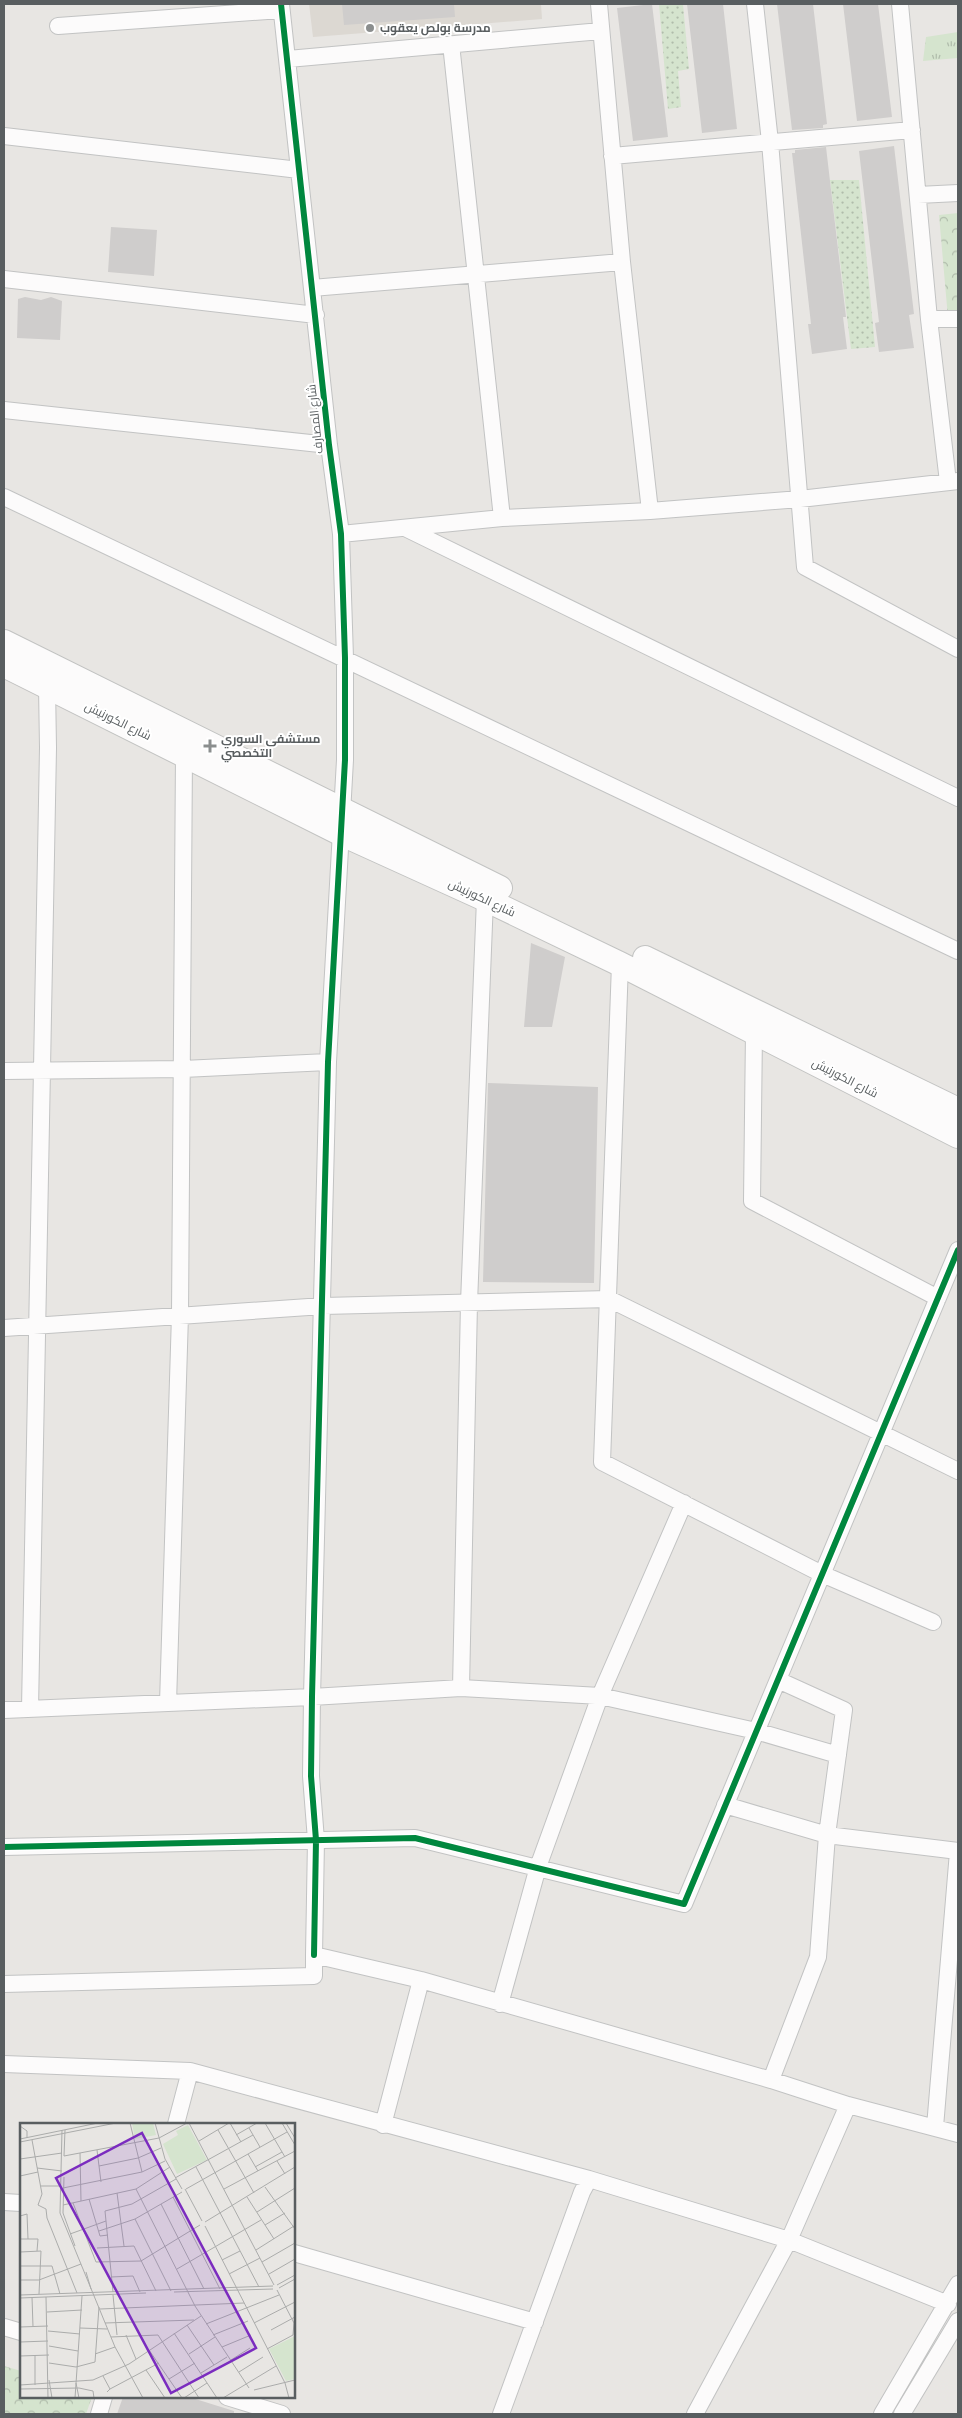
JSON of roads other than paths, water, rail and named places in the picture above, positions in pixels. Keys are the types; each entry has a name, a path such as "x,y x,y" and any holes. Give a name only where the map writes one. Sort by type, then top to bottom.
{"street":[{"path":"598,4 622,262 650,511"},
{"path":"755,4 770,142 805,568 958,649"},
{"path":"341,534 502,518 650,511 800,499 953,481 929,319 900,4"},
{"path":"58,26 281,7"},
{"name":"شارع المصارف","path":"4,1984 314,1976 316,1840 311,1776 312,1697 328,1062 342,823 345,658 341,534 329,445 281,7"},
{"path":"288,59 601,32"},
{"path":"451,44 502,518"},
{"path":"612,156 912,130"},
{"path":"4,136 299,170"},
{"path":"918,195 958,193"},
{"path":"312,288 622,262"},
{"path":"4,279 316,315"},
{"path":"929,319 958,319"},
{"path":"4,410 329,445"},
{"path":"4,497 958,951"},
{"path":"407,528 958,798"},
{"name":"شارع الكورنيش","path":"4,642 485,899 754,1031 958,1136"},
{"name":"شارع الكورنيش","path":"4,665 184,754 342,823 958,1110"},
{"path":"30,1709 48,748 47,686"},
{"path":"168,1703 180,1315 184,754"},
{"path":"461,1688 468,1302 485,899"},
{"path":"620,964 602,1462 822,1574 933,1622"},
{"path":"754,1031 752,1201 938,1298"},
{"path":"4,1071 42,1069 182,1069 328,1062"},
{"path":"4,1847 415,1838 684,1904 958,1250"},
{"path":"4,1328 38,1324 323,1306 609,1299 881,1435 958,1471"},
{"path":"500,2004 538,1867 600,1696 684,1503"},
{"path":"771,2080 818,1957 827,1835 844,1710 778,1680"},
{"path":"4,1710 312,1697 461,1688 600,1696 756,1731 838,1755"},
{"path":"725,1805 827,1835 958,1851 935,2127"},
{"path":"314,1955 421,1980 771,2080 848,2106 958,2134"},
{"path":"383,2125 421,1980"},
{"path":"4,2064 190,2071 383,2125 589,2179 789,2240 948,2304"},
{"path":"176,2123 190,2071"},
{"path":"695,2414 789,2240 848,2106"},
{"path":"501,2414 582,2192 589,2179"},
{"path":"4,2202 20,2203"},
{"path":"295,2253 535,2322"},
{"path":"882,2414 958,2284"},
{"path":"902,2414 957,2324"},
{"path":"4,2327 20,2332"},
{"path":"99,2414 104,2398"},
{"path":"229,2398 282,2414"}],"place":[{"name":"مدرسة بولص يعقوب","path":"370,28"},
{"name":"مستشفى السوري التخصصي","path":"210,746"}]}
